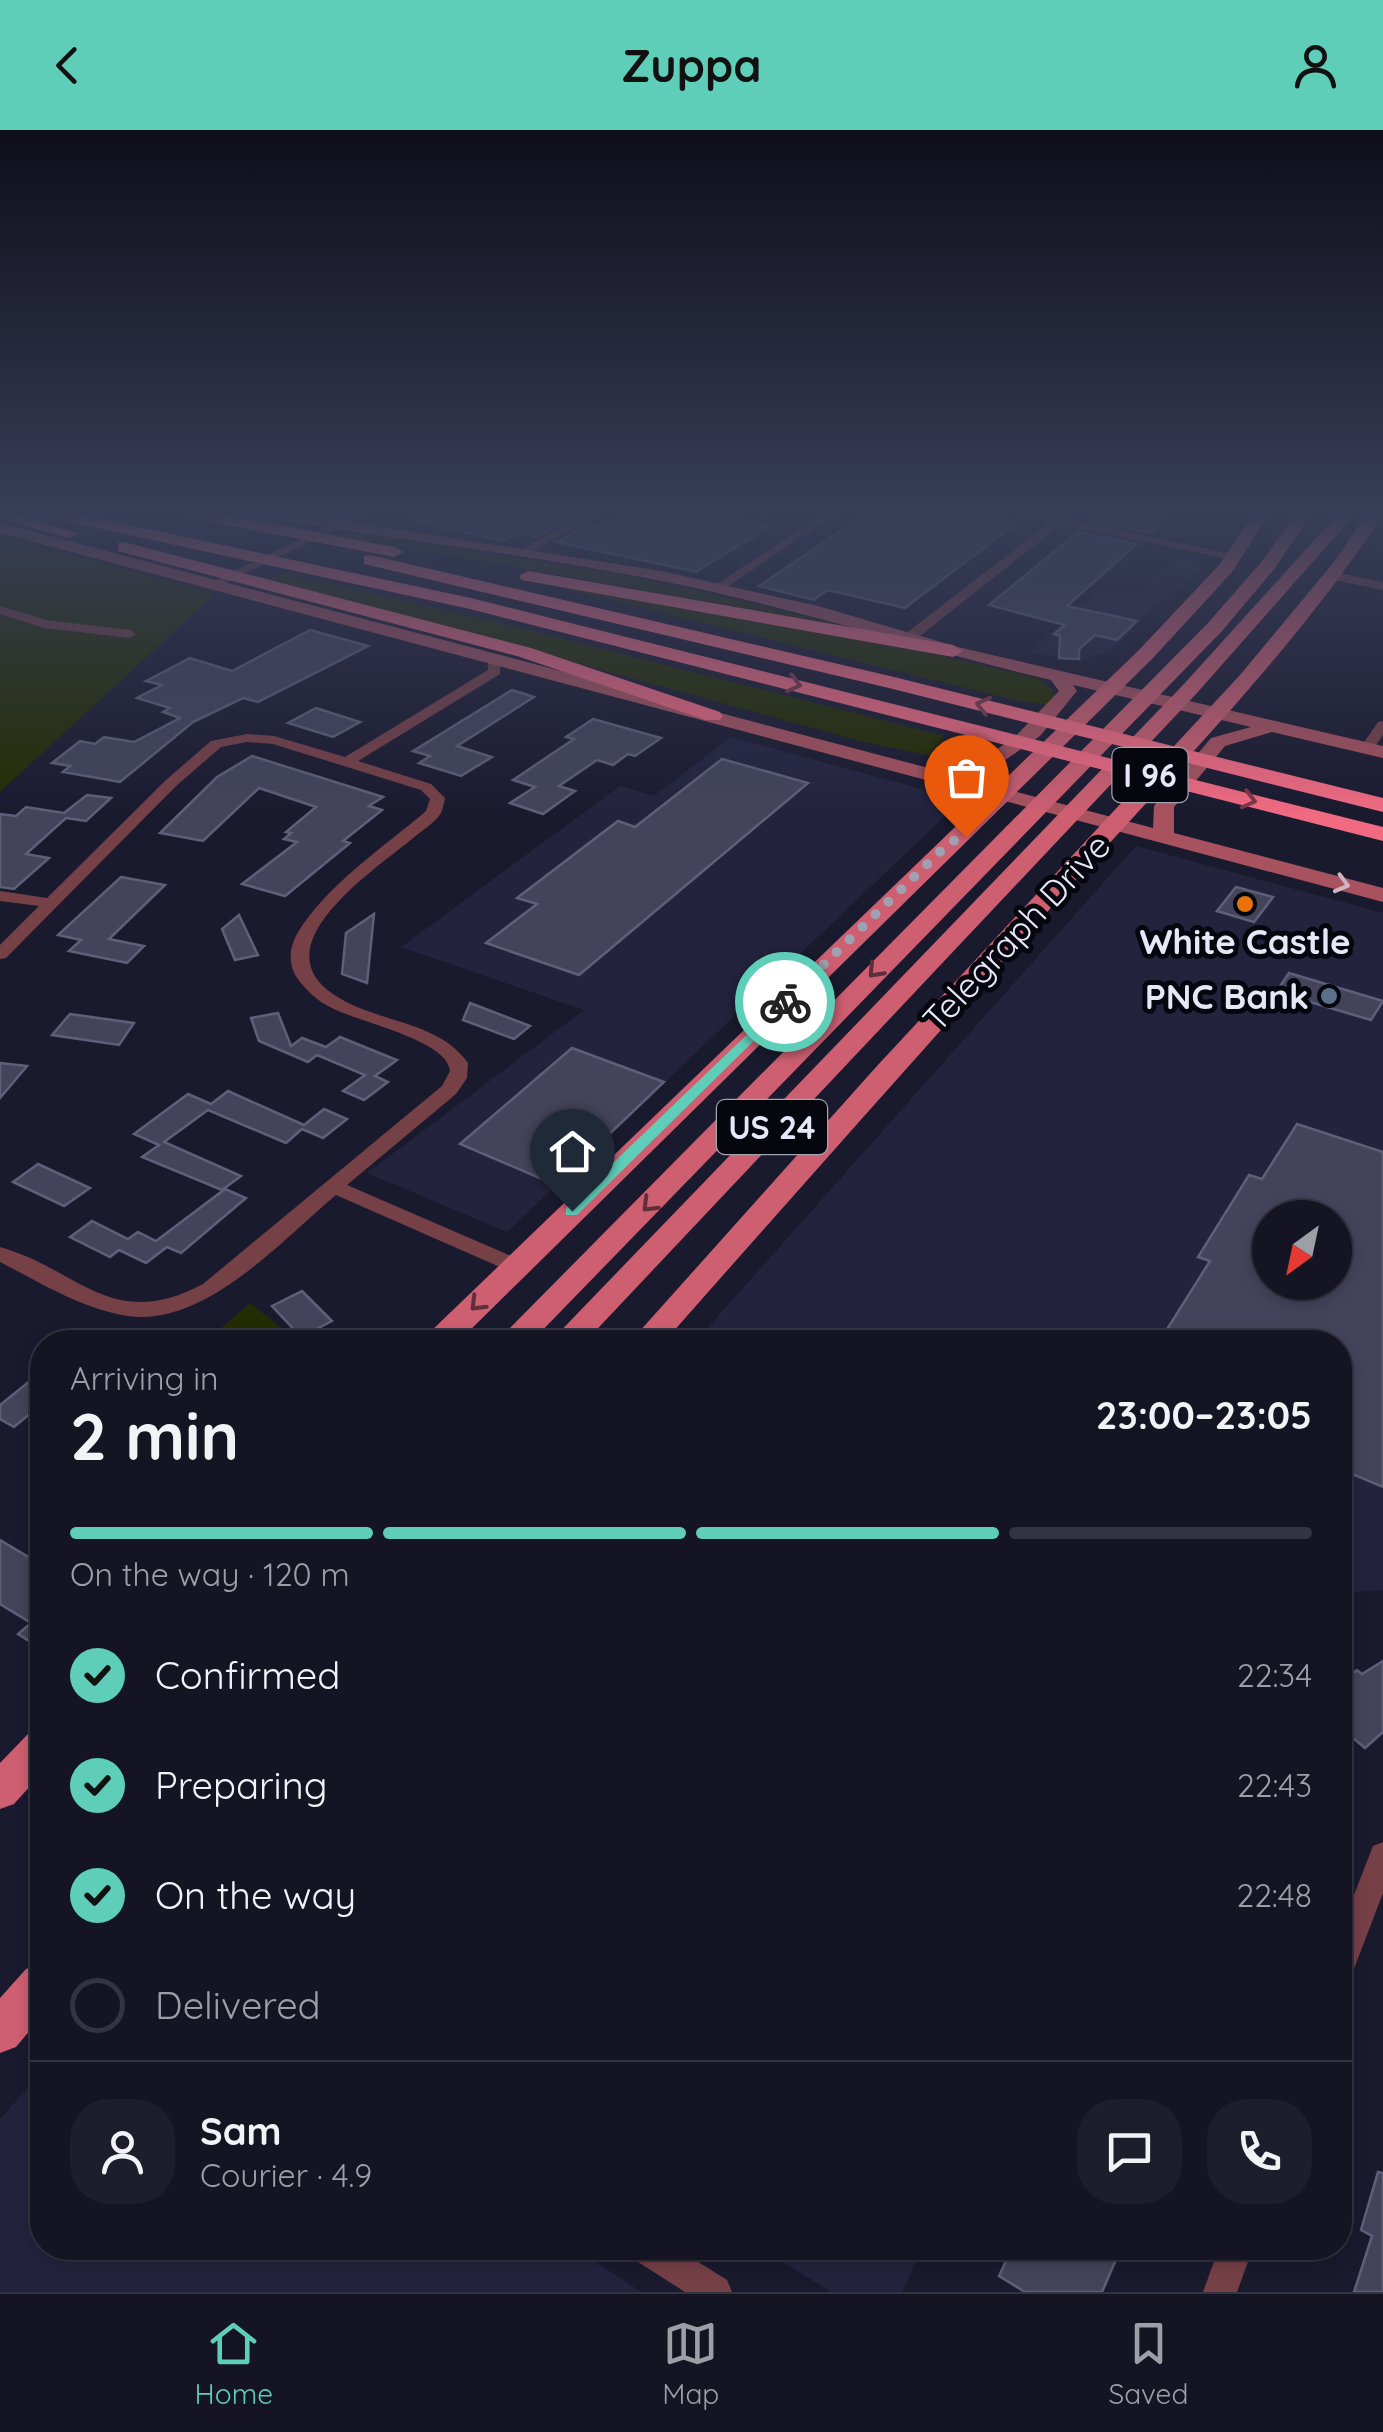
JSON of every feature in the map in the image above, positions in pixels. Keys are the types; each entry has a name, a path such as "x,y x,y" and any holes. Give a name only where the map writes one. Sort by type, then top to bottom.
{"highway":[{"path":"379,614 524,652 712,716"},
{"name":"I 96","path":"510,614 1383,834"},
{"name":"I 96","path":"604,614 1383,805"},
{"path":"744,614 953,652"}],"main road":[{"path":"330,614 1383,895"},
{"path":"819,614 953,652 1375,750"},
{"path":"451,1330 950,842 1029,771 1182,614"},
{"name":"US 24","path":"524,1330 1225,614"},
{"name":"US 24","path":"577,1330 1260,614"},
{"name":"Telegraph Drive","path":"657,1330 1060,883 1140,799 1207,739 1217,713 1301,614"},
{"path":"1144,655 1222,678 1247,679"},
{"path":"958,781 996,763 1061,703 1068,691 1058,676"},
{"path":"1163,836 1164,806 1207,739 1275,726"},
{"path":"950,842 983,835 1029,844 1059,862 1060,883"},
{"path":"0,1794 30,1760"},
{"path":"0,1794 30,1770"},
{"path":"0,2031 30,1997"}],"street":[{"path":"12,614 44,624 130,634"},
{"path":"910,637 940,614"},
{"path":"348,762 495,671 493,660"},
{"path":"1375,750 1383,725"},
{"path":"0,954 194,761 216,744 261,738 426,787 435,794 438,804 313,922 300,944 300,967 310,984 328,1000 444,1046 460,1067 448,1090 210,1289 164,1310 120,1310 0,1254"},
{"path":"0,896 50,903"},
{"path":"333,1186 516,1266"},
{"path":"1352,1937 1383,1856"},
{"path":"666,2260 715,2292"},
{"path":"1220,2292 1232,2260"}],"shaded area":[{"path":"1073,614 1147,614 1112,650 1082,660 1029,653"},
{"path":"731,737 962,800 507,1232 367,1173 584,1010 401,947 620,786 654,796"},
{"path":"1136,846 1383,913 1383,1590 1352,1592 1352,1330 706,1330"},
{"path":"30,2085 30,2260 593,2260 641,2292 0,2292 0,2119"},
{"path":"780,2260 917,2260 902,2292 831,2292"}],"green space":[{"path":"0,614 193,614 0,792"},
{"path":"397,614 461,614 497,622 945,736 940,741 992,752 956,761 864,742"},
{"path":"666,614 718,614 943,656 1037,678 1051,688 1055,697 1048,705"},
{"path":"777,614 795,614 861,629"},
{"path":"250,1303 284,1330 219,1330"}],"building":[{"path":"1023,614 1104,614 1137,621 1117,640 1095,635 1079,649 1079,659 1059,658 1060,636 1054,634 1065,625"},
{"path":"310,630 368,646 258,702 243,698 193,722 120,782 63,772 70,766 52,763 80,741 95,744 104,737 134,742 180,718 163,712 170,708 137,698 162,685 146,681 190,658 232,671"},
{"path":"512,690 534,697 457,746 492,757 461,776 419,763 430,756 413,751"},
{"path":"316,708 360,722 333,737 288,723"},
{"path":"593,719 661,738 613,765 597,760 559,786 575,791 543,814 510,803 535,787 513,780 574,739 566,737"},
{"path":"252,756 383,797 369,806 382,810 343,841 350,843 285,896 242,884 297,842 284,839 291,833 286,832 316,807 259,788 203,841 160,833 217,777"},
{"path":"722,759 808,783 579,975 486,943 537,904 517,898 618,821 635,827"},
{"path":"87,795 111,798 86,821 66,818 26,854 49,858 14,889 0,887 0,814 16,816 26,807 64,813"},
{"path":"121,877 165,885 109,939 144,946 127,963 69,951 81,940 58,935"},
{"name":"White Castle","path":"1236,887 1273,897 1254,922 1217,911"},
{"path":"374,914 367,983 342,974 346,933"},
{"path":"239,915 258,955 235,960 222,929"},
{"name":"PNC Bank","path":"1289,973 1383,1001 1371,1020 1276,992"},
{"path":"470,1003 530,1026 514,1039 463,1020"},
{"path":"278,1013 291,1046 302,1038 326,1047 340,1037 397,1060 375,1076 388,1082 364,1100 343,1091 365,1075 317,1055 308,1062 259,1041 251,1018"},
{"path":"70,1014 134,1023 119,1045 52,1035"},
{"path":"572,1048 664,1082 556,1185 460,1144"},
{"path":"0,1063 27,1066 0,1098"},
{"path":"228,1091 304,1125 324,1109 347,1119 323,1138 302,1129 286,1143 208,1110 164,1142 241,1176 222,1190 142,1157 159,1145 134,1134 188,1094 211,1104"},
{"path":"1297,1124 1383,1152 1383,1487 1352,1474 1352,1330 1167,1330 1210,1261 1198,1257 1249,1175 1262,1179"},
{"path":"38,1164 90,1188 64,1206 13,1182"},
{"path":"225,1189 246,1198 181,1253 167,1247 146,1263 119,1250 110,1257 70,1237 92,1221 128,1239 138,1232 156,1241"},
{"path":"302,1291 332,1321 315,1330 294,1330 272,1306"},
{"path":"30,1381 30,1414 14,1427 0,1419 0,1405"},
{"path":"0,1540 30,1558 30,1622 0,1604"},
{"path":"30,1624 30,1642 18,1634"},
{"path":"1383,1661 1383,1732 1365,1748 1352,1739 1352,1674 1357,1670 1362,1674"},
{"path":"1378,2172 1383,2173 1383,2292 1354,2292 1372,2236 1361,2230"},
{"path":"1006,2260 1116,2260 1102,2292 1025,2292 999,2276"}],"way so far":[{"path":"785,1002 950,842 966,837"}],"place":[{"name":"White Castle","path":"1245,904"},
{"name":"PNC Bank","path":"1329,996"}],"route":[{"path":"572,1211 785,1002"}]}
